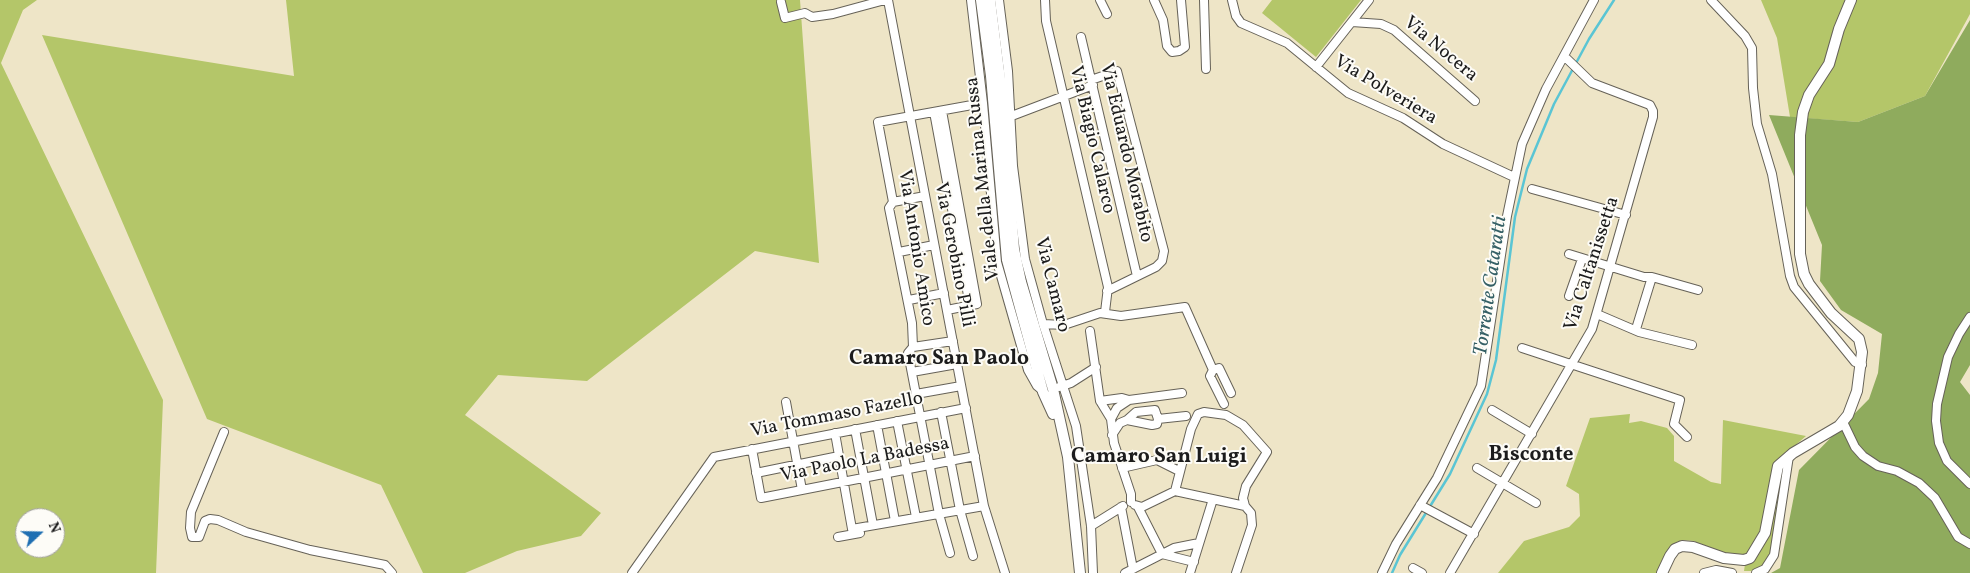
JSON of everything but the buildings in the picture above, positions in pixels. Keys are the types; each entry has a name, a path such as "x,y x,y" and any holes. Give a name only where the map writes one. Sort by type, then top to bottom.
{"main road":[{"name":"Viale della Marina Russa","path":"981,0 992,88 1007,260 1068,457 1080,573"},
{"name":"Viale della Marina Russa","path":"990,0 1001,87 1014,249 1048,390"},
{"path":"1662,573 1672,552 1682,546 1693,547 1724,558 1740,560 1750,558 1765,533 1776,470 1789,456 1843,422 1857,391 1862,365 1859,339 1835,317 1812,289 1804,274 1800,254 1800,135 1803,112 1809,95 1828,64 1839,28 1851,0"}],"street":[{"path":"781,2 785,18 806,14 812,17 833,14 886,0"},
{"name":"Via Gerobino Pilli","path":"886,0 948,310 984,506 1004,573"},
{"path":"971,0 999,272 1028,370 1037,386 1048,390 1064,386 1096,366"},
{"name":"Via Camaro","path":"999,0 1008,71 1013,166 1025,259 1043,324 1064,386 1079,443 1091,526 1094,573"},
{"name":"Via Biagio Calarco","path":"1045,0 1046,21 1109,289 1105,312"},
{"path":"1099,0 1107,14"},
{"path":"1154,0 1163,20 1167,46 1172,52 1179,51 1185,47 1181,0"},
{"path":"1204,0 1206,69"},
{"path":"1316,67 1369,0"},
{"path":"1382,573 1396,544 1423,506 1482,381 1514,177 1522,144 1546,88 1594,0"},
{"path":"1711,0 1745,36 1752,48 1753,88 1757,124 1772,174 1790,276 1794,286 1855,362 1862,365"},
{"name":"Via Polveriera","path":"1233,4 1242,23 1287,43 1348,92 1403,118 1443,144 1514,177"},
{"name":"Via Nocera","path":"1352,22 1381,24 1394,30 1476,101"},
{"name":"Via Eduardo Morabito","path":"1081,36 1137,276"},
{"name":"Via Caltanissetta","path":"1450,573 1592,330 1626,216 1653,111 1647,104 1592,83 1564,56"},
{"path":"1009,118 1065,96 1117,71 1164,251 1159,264 1109,289"},
{"path":"910,117 983,103"},
{"path":"938,111 970,306 948,310"},
{"name":"Via Antonio Amico","path":"910,117 878,122 893,202 889,208 909,300 913,347 908,353 939,514 950,553"},
{"path":"1532,189 1626,216"},
{"path":"893,202 925,196"},
{"path":"899,252 934,245"},
{"path":"1569,254 1644,277 1652,277 1698,290"},
{"path":"1569,296 1582,259"},
{"path":"1636,330 1652,277"},
{"path":"909,300 944,293"},
{"path":"1043,324 1064,325 1105,312 1121,316 1185,307 1213,370"},
{"path":"1597,314 1639,332 1692,345"},
{"path":"1970,317 1955,340 1948,357 1937,404 1936,421 1939,443 1948,461 1970,484"},
{"path":"1090,331 1100,401 1111,419 1112,435 1134,505 1162,554 1194,562"},
{"path":"913,347 953,340"},
{"path":"1522,348 1680,400 1674,424 1687,437"},
{"path":"912,372 957,364"},
{"path":"1224,404 1210,376 1213,370 1219,368 1231,393"},
{"path":"916,394 961,386"},
{"path":"1100,401 1122,398 1129,400 1182,393"},
{"path":"1111,419 1117,408 1129,400"},
{"path":"786,402 802,490"},
{"name":"Via Tommaso Fazello","path":"632,573 714,457 966,408"},
{"path":"1112,435 1120,423 1136,412 1155,410 1157,424 1152,425 1127,420"},
{"path":"1492,410 1532,434"},
{"path":"941,412 960,510 973,556"},
{"path":"1176,491 1180,471 1198,414 1210,412 1232,416 1244,425 1267,452 1246,486 1245,506 1251,513 1252,525 1236,573"},
{"path":"1157,417 1186,416"},
{"path":"897,421 916,517"},
{"path":"1843,422 1863,456 1878,466 1897,471 1920,483 1934,498 1958,536 1970,544"},
{"path":"876,425 895,521"},
{"path":"855,429 873,525"},
{"path":"224,432 191,512 190,528 192,537 199,537 205,521 210,519 218,520 246,532 310,550 385,565 392,573"},
{"path":"834,433 852,529 984,506"},
{"path":"752,449 756,473 839,456"},
{"name":"Via Paolo La Badessa","path":"756,473 761,498 975,456"},
{"path":"1756,573 1768,565 1774,555 1789,456"},
{"path":"1122,468 1157,460 1180,471"},
{"path":"1477,468 1536,503"},
{"path":"1091,526 1120,507 1134,505 1142,507 1176,491 1245,506"},
{"path":"1190,573 1213,499"},
{"path":"1423,506 1474,534"},
{"path":"1120,507 1133,569"},
{"path":"838,537 933,519 939,514"},
{"path":"1125,573 1162,554 1185,545 1200,543"},
{"path":"1413,568 1422,573"},
{"path":"1704,573 1716,570 1732,573"}],"green space":[{"path":"0,0 37,0 23,10 1,63 163,400 156,573 0,573"},
{"path":"286,0 800,0 819,263 755,251 587,381 498,375 465,415 601,513 581,536 517,551 465,573 423,573 381,485 207,419 42,35 294,76"},
{"path":"1272,0 1361,0 1316,57 1262,13"},
{"path":"1761,0 1970,0 1970,14 1925,96 1858,122 1790,117 1777,38"},
{"path":"1970,20 1970,365 1960,382 1970,395 1970,573 1771,573 1780,568 1799,470 1869,399 1878,373 1882,334 1841,310 1820,281 1822,245 1769,115 1858,122 1925,96"},
{"path":"1630,414 1629,423 1641,421 1667,428 1674,436 1674,461 1711,482 1721,484 1723,420 1806,436 1783,456 1754,549 1743,558 1710,550 1694,541 1683,540 1677,542 1668,550 1659,573 1498,573 1524,541 1569,527 1580,516 1579,494 1566,486 1590,418"},
{"path":"1784,465 1770,556 1762,567 1751,571 1744,571 1745,564 1749,563"}],"waterway":[{"name":"Torrente Cataratti","path":"1392,573 1400,555 1450,474 1487,394 1496,360 1515,217 1527,169 1554,104 1589,39 1614,0"}],"district":[{"name":"Camaro San Paolo","path":"939,360"},
{"name":"Bisconte","path":"1531,456"},
{"name":"Camaro San Luigi","path":"1159,458"}]}
